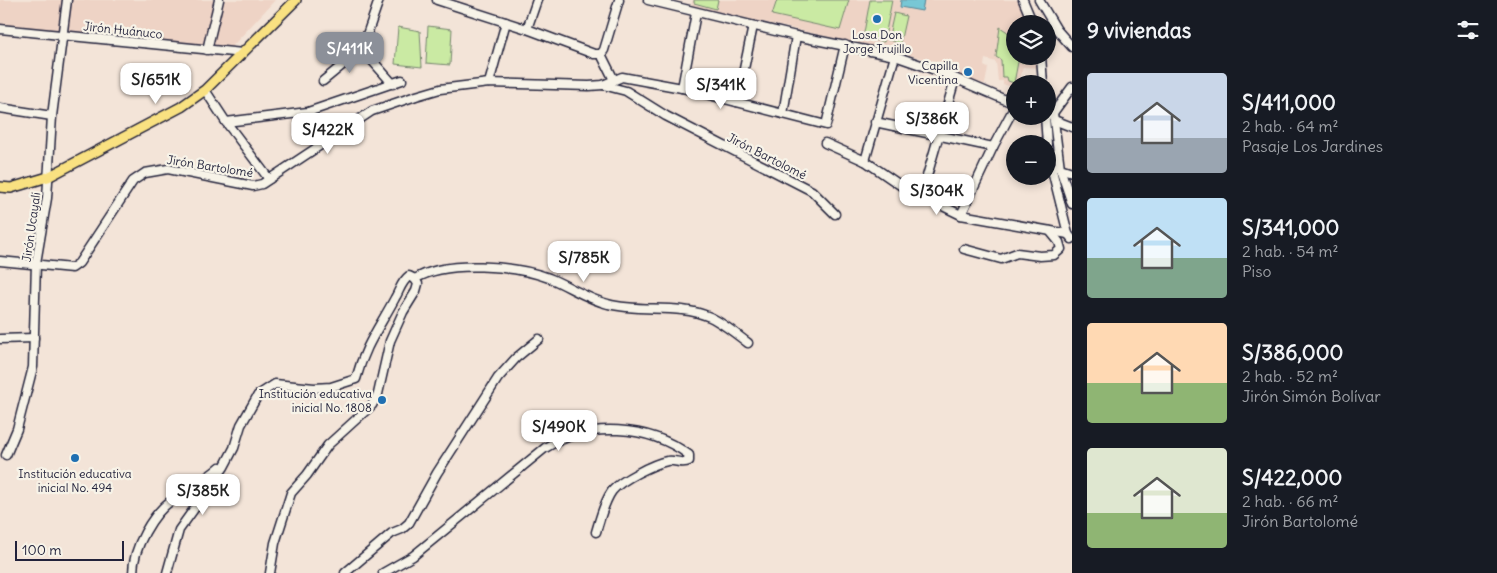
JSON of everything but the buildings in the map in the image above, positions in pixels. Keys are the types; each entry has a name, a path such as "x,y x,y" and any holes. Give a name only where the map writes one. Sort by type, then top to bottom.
{"main road":[{"path":"0,187 11,188 48,177 181,107 205,90 296,0"}],"street":[{"name":"Jirón Ucayali","path":"6,454 16,429 33,367 36,263 48,177 52,116 68,0"},
{"path":"207,50 219,0"},
{"path":"323,81 362,49 379,0"},
{"path":"437,0 457,3 594,54 601,54"},
{"path":"527,29 537,0"},
{"path":"601,54 604,50 619,0"},
{"path":"648,0 667,3 696,13 796,36 895,56 956,79 1006,101"},
{"path":"1023,0 1029,15"},
{"path":"1039,0 1057,30 1072,47"},
{"path":"682,88 696,13"},
{"path":"489,83 506,22"},
{"path":"737,102 753,26"},
{"name":"Jirón Huánuco","path":"0,29 243,53"},
{"path":"783,114 796,36"},
{"path":"601,54 614,80 622,77 682,88 826,125 845,45"},
{"path":"362,49 393,84"},
{"path":"865,161 895,56"},
{"path":"921,197 956,79"},
{"path":"226,122 308,112 402,80"},
{"name":"Jirón Bartolomé","path":"603,85 614,80"},
{"name":"Jirón Bartolomé","path":"36,263 67,268 76,267 121,197 133,181 145,173 168,169 254,186 262,184 372,112 440,89 489,83 603,85 626,91 666,116 812,191 835,214"},
{"path":"1056,108 1072,87"},
{"path":"205,90 226,122 269,179"},
{"path":"0,108 52,116"},
{"path":"1056,119 1072,127"},
{"path":"875,122 939,134 993,147"},
{"path":"961,215 1006,122"},
{"path":"1052,125 1060,168 1072,204"},
{"path":"825,143 865,161 921,197 961,215 1050,231 1070,237"},
{"path":"1056,167 1072,172"},
{"path":"1054,185 1070,237"},
{"path":"964,249 1001,259 1017,253 1040,256 1054,255 1060,249 1060,245 1050,231"},
{"path":"0,261 36,263"},
{"path":"415,279 424,273 438,270 508,268 548,278 608,304 694,312 710,318 748,343"},
{"path":"167,573 179,530 229,457 241,425 254,400 268,387 282,384 314,388 332,387 356,379 368,342 396,297 404,280 410,276 418,284 390,341 378,394 372,406 328,445 308,475 291,493 276,543 270,573"},
{"path":"0,339 34,338"},
{"path":"345,573 392,533 399,531 409,523 438,473 502,373 516,358 539,339"},
{"path":"383,573 413,556 545,448 569,436 603,429 642,434 668,443 689,455 689,461 684,463 670,460 651,465 612,491 596,532"},
{"path":"133,573 143,539 162,509 172,500 198,485 229,457"}],"shaded area":[{"path":"0,0 275,0 226,53 0,29"},
{"path":"693,0 1018,0 1025,15 1006,15 1006,65 1038,65 1038,68 1023,67 1021,75 1006,75 1006,85 1003,84 1003,81 998,81 996,62 985,59 984,66 988,68 985,84 948,75 949,64 691,6"}],"green space":[{"path":"694,0 718,0 716,9 694,3"},
{"path":"777,0 849,0 840,30 772,15"},
{"name":"Losa Don Jorge Trujillo","path":"870,0 892,0 884,42 863,38"},
{"path":"894,13 906,16 900,43 888,40"},
{"path":"428,26 452,29 450,65 426,63"},
{"path":"398,27 420,31 422,67 395,64"},
{"path":"1000,27 1006,31 1006,65 1017,65 1016,75 1002,77 1001,60 996,57"}],"water":[{"path":"901,0 924,0 922,11 900,7"}],"place":[{"name":"Losa Don Jorge Trujillo","path":"877,19"},
{"name":"Capilla Vicentina","path":"968,72"},
{"name":"Institución educativa inicial No. 1808","path":"382,400"},
{"name":"Institución educativa inicial No. 494","path":"75,458"}]}
